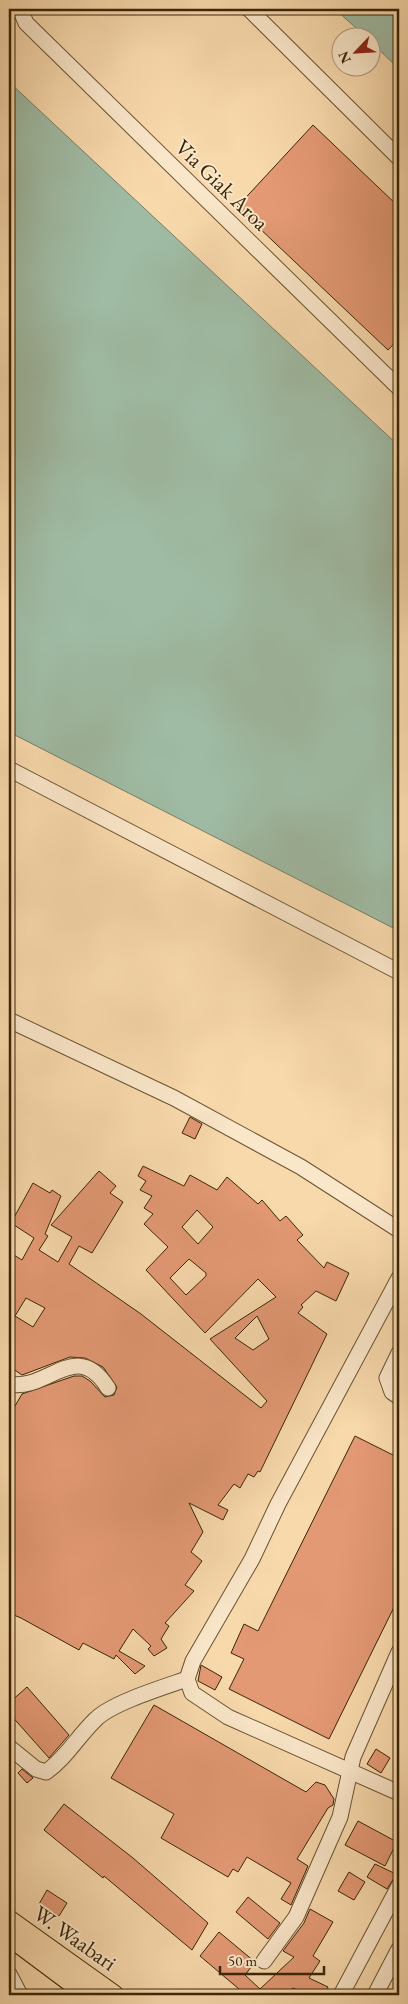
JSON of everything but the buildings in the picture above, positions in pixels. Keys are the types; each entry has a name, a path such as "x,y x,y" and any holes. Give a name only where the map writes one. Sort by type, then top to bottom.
{"main road":[{"name":"W. Waabari","path":"9,1920 114,1995"},
{"name":"W. Waabari","path":"9,1936 88,1995"}],"street":[{"name":"Via Giak Aroa","path":"20,9 26,23 399,388"},
{"path":"249,9 399,158"},
{"path":"382,370 399,370"},
{"path":"9,769 399,972"},
{"path":"9,1020 174,1098 301,1167 399,1230"},
{"path":"399,1278 278,1504 252,1559 193,1661 187,1679 192,1693 228,1717 399,1792"},
{"path":"399,1353 387,1378 392,1392 399,1397"},
{"path":"9,1384 30,1383 72,1365 91,1369 108,1388"},
{"path":"264,1962 296,1917 340,1817 353,1757 399,1652"},
{"path":"9,1747 36,1769 46,1772 56,1766 97,1717 132,1699 187,1679"},
{"path":"341,1995 399,1886"},
{"path":"375,1995 399,1948"},
{"path":"9,1974 20,1995"}],"shaded area":[{"path":"335,9 399,9 399,69 380,51 380,28 356,28"},
{"path":"9,82 399,446 399,931 9,732"}]}
